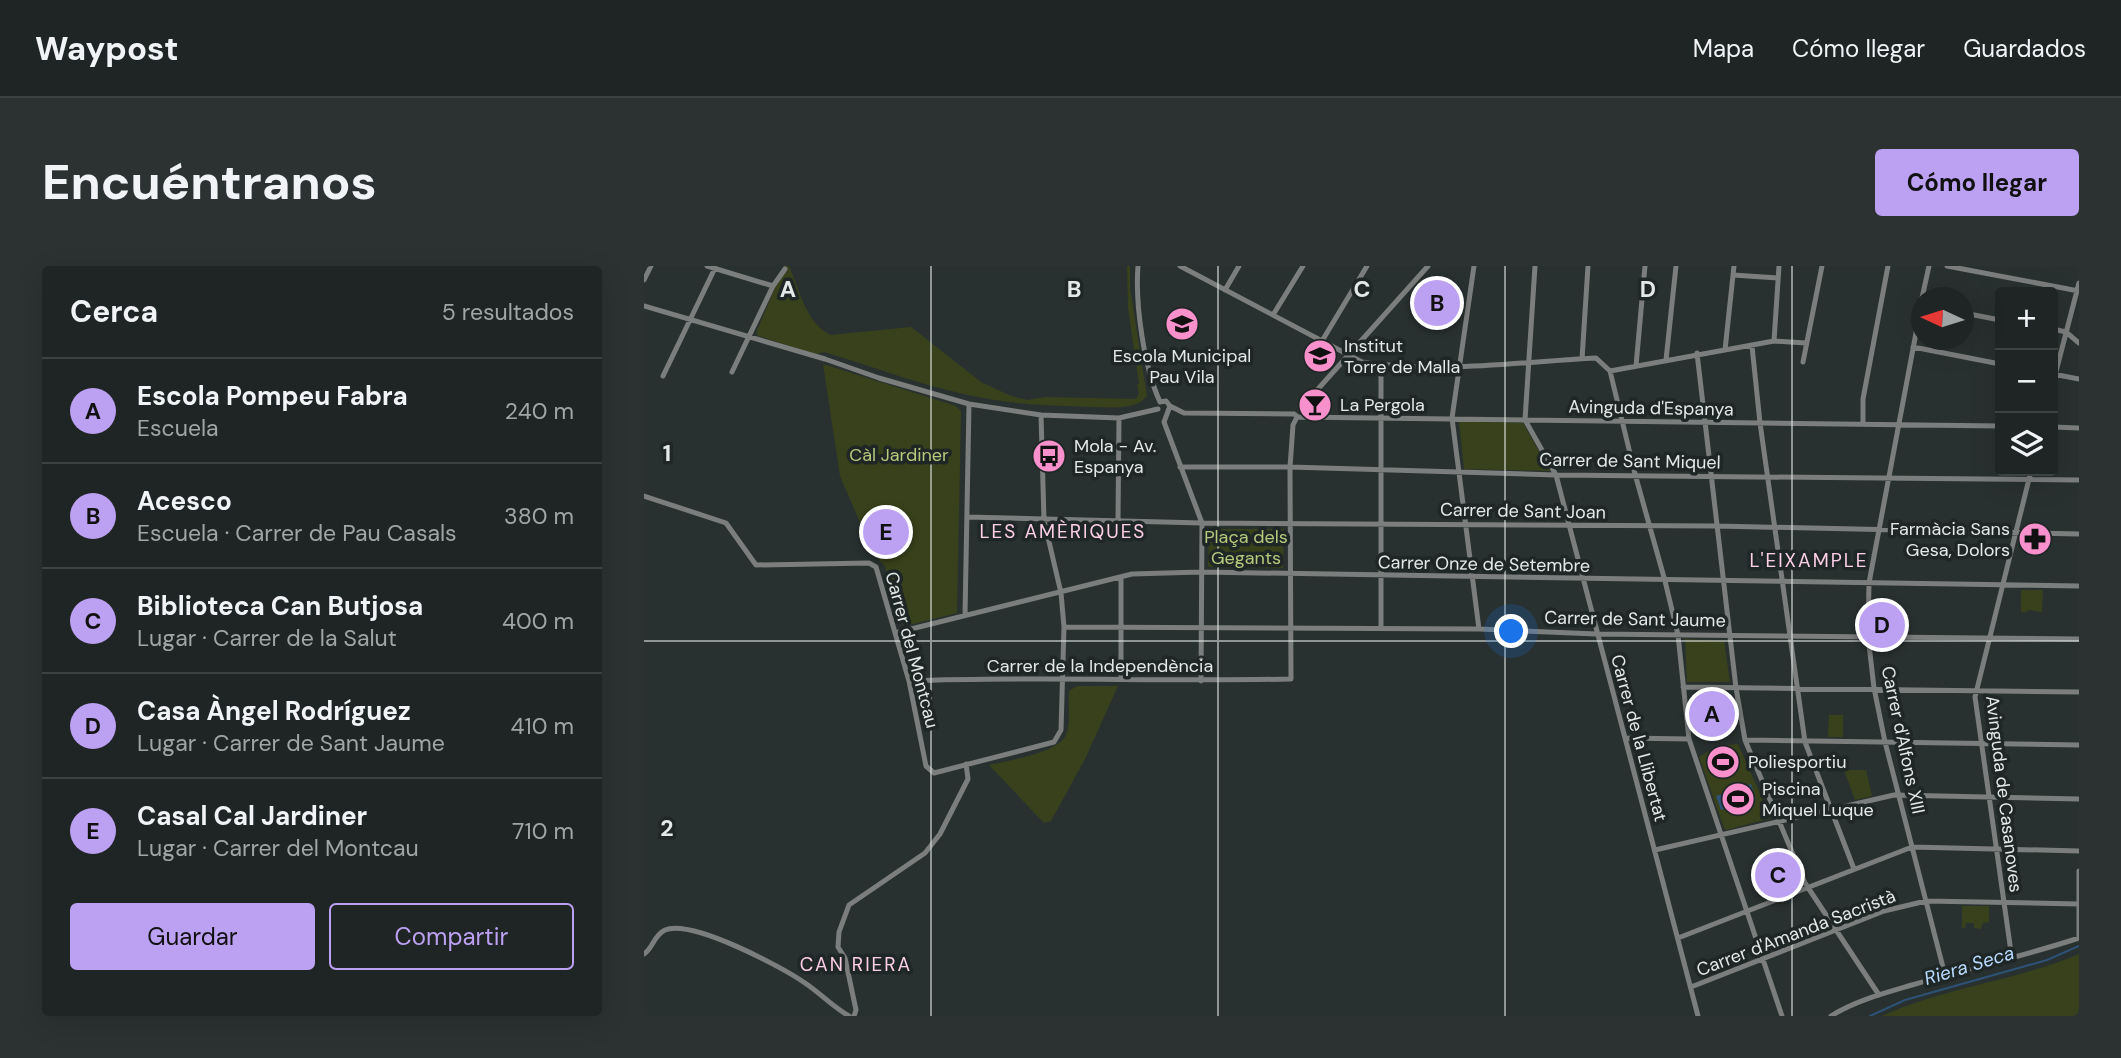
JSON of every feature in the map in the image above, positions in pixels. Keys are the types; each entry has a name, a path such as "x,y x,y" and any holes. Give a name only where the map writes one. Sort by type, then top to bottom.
{"street":[{"path":"644,280 650,266"},
{"path":"707,266 773,286"},
{"path":"1138,266 1136,289 1150,382 1161,412 1168,409"},
{"path":"1180,266 1362,362 1461,368 1596,359 1609,371 1678,635 1689,738 1782,1016"},
{"path":"1225,290 1239,266"},
{"path":"1273,315 1303,266"},
{"path":"1322,341 1367,266"},
{"path":"1291,629 1290,467 1293,425 1298,416 1295,409 1301,408 1428,266"},
{"path":"1474,266 1452,418 1479,629"},
{"path":"1525,420 1535,266"},
{"path":"1582,359 1588,266"},
{"path":"1636,366 1645,266"},
{"path":"1666,360 1676,266"},
{"path":"1725,350 1734,266"},
{"path":"1774,341 1779,266"},
{"path":"1803,362 1822,266"},
{"path":"1863,424 1863,399 1888,266"},
{"name":"Carrer d'Alfons XIII","path":"1925,287 1929,266"},
{"path":"1947,266 2078,290"},
{"path":"663,376 715,268"},
{"path":"732,372 773,286 785,269"},
{"path":"1733,275 1778,278"},
{"path":"2058,360 2079,283"},
{"path":"644,306 969,404 1041,415 1119,418 1166,401 1168,409 1164,422 1202,523 1200,681"},
{"path":"1974,315 1995,319"},
{"path":"2058,331 2066,332 2079,342"},
{"path":"1609,371 1774,341 1805,343"},
{"path":"1752,346 1760,423 1805,742 1854,869"},
{"name":"Carrer d'Alfons XIII","path":"1912,350 1869,583 1868,636 1874,688 1885,742 1945,975"},
{"path":"1928,350 1995,363"},
{"path":"1697,354 1736,688 1745,740 1807,887 1879,995"},
{"path":"1381,365 1381,628"},
{"path":"2058,375 2079,379"},
{"path":"965,615 969,404"},
{"name":"Avinguda d'Espanya","path":"1168,409 1184,413 1382,418 1995,426"},
{"path":"644,954 650,950 658,934 668,929 697,932 781,968 851,1016 856,1010 845,958 838,947 839,932 849,905 925,853 940,834 968,779 966,764 1054,741 1060,730 1064,627 1061,593 1044,520 1041,415"},
{"path":"1118,520 1119,418"},
{"name":"Carrer de la Llibertat","path":"1525,420 1556,475 1698,1016"},
{"path":"2058,427 2079,428"},
{"name":"Carrer de Sant Miquel","path":"1180,467 1290,467 1556,475 2079,480"},
{"name":"Avinguda de Casanoves","path":"2012,959 1975,690 2030,476"},
{"name":"Carrer del Montcau","path":"644,496 726,523 756,565 869,563 876,567 909,681 926,766 934,773 966,764"},
{"name":"Carrer de Sant Joan","path":"967,517 1202,523 1717,526 2079,534"},
{"name":"Carrer Onze de Setembre","path":"895,633 1132,574 1201,572 2079,586"},
{"path":"1121,578 1121,679"},
{"name":"Carrer de Sant Jaume","path":"1064,627 1479,629 1596,634 2079,639"},
{"name":"Carrer de la Independència","path":"909,681 1291,679 1291,629"},
{"path":"1683,687 2079,692"},
{"path":"1625,738 1689,738"},
{"path":"1745,740 2079,745"},
{"path":"1655,850 1899,795 2079,799"},
{"path":"1678,938 1912,847 2079,851"},
{"path":"1830,1016 1879,995 2079,938 2079,872"},
{"name":"Carrer d'Amanda Sacristà","path":"1691,987 1884,911 1926,901 2079,904"}],"green space":[{"path":"784,266 789,266 810,315 831,335 911,327 981,382 1011,396 1027,400 1045,397 1136,399 1139,384 1128,308 1127,266 1130,266 1130,288 1147,396 1136,404 1113,407 1053,406 1002,401 947,390 824,352 816,354 758,336 756,333"},
{"name":"Càl Jardiner","path":"823,364 956,406 961,411 957,613 909,625 903,625 899,621 885,566 874,555 840,476"},
{"path":"1459,421 1523,423 1550,471 1464,469"},
{"name":"Plaça dels Gegants","path":"1209,529 1284,529 1283,568 1208,567"},
{"path":"2021,590 2043,590 2042,612 2021,612"},
{"path":"1685,639 1724,641 1730,682 1687,682"},
{"path":"1077,686 1118,686 1085,759 1051,821 1044,823 989,765 1043,751 1061,741 1066,735 1068,725 1069,691"},
{"path":"1829,715 1843,715 1843,737 1828,737"},
{"name":"Piscina Miquel Luque","path":"1738,744 1771,818 1726,830 1699,757 1717,746"},
{"path":"1844,770 1866,770 1872,796 1855,800"},
{"path":"1962,906 1989,906 1989,922 1983,923 1981,929 1974,928 1974,923 1966,923 1965,928 1962,928"},
{"path":"2079,954 2079,1016 1882,1016 1930,998 2030,971"}],"water":[{"path":"1751,784 1756,799 1721,810 1716,796"}],"waterway":[{"name":"Riera Seca","path":"1870,1016 1905,1000 2047,960 2079,946"}],"place":[{"name":"Acesco","path":"1437,303"},
{"name":"Escola Municipal Pau Vila","path":"1182,324"},
{"name":"Institut Torre de Malla","path":"1320,356"},
{"name":"La Pergola","path":"1315,405"},
{"name":"Mola - Av. Espanya","path":"1049,456"},
{"name":"Casal Cal Jardiner","path":"886,532"},
{"name":"Farmàcia Sans Gesa, Dolors","path":"2035,539"},
{"name":"Casa Àngel Rodríguez","path":"1882,625"},
{"name":"Escola Pompeu Fabra","path":"1712,714"},
{"name":"Poliesportiu","path":"1723,762"},
{"name":"Piscina Miquel Luque","path":"1738,799"},
{"name":"Biblioteca Can Butjosa","path":"1778,875"}],"district":[{"name":"LES AMÈRIQUES","path":"1063,531"},
{"name":"L'EIXAMPLE","path":"1809,560"},
{"name":"CAN RIERA","path":"856,964"}]}
